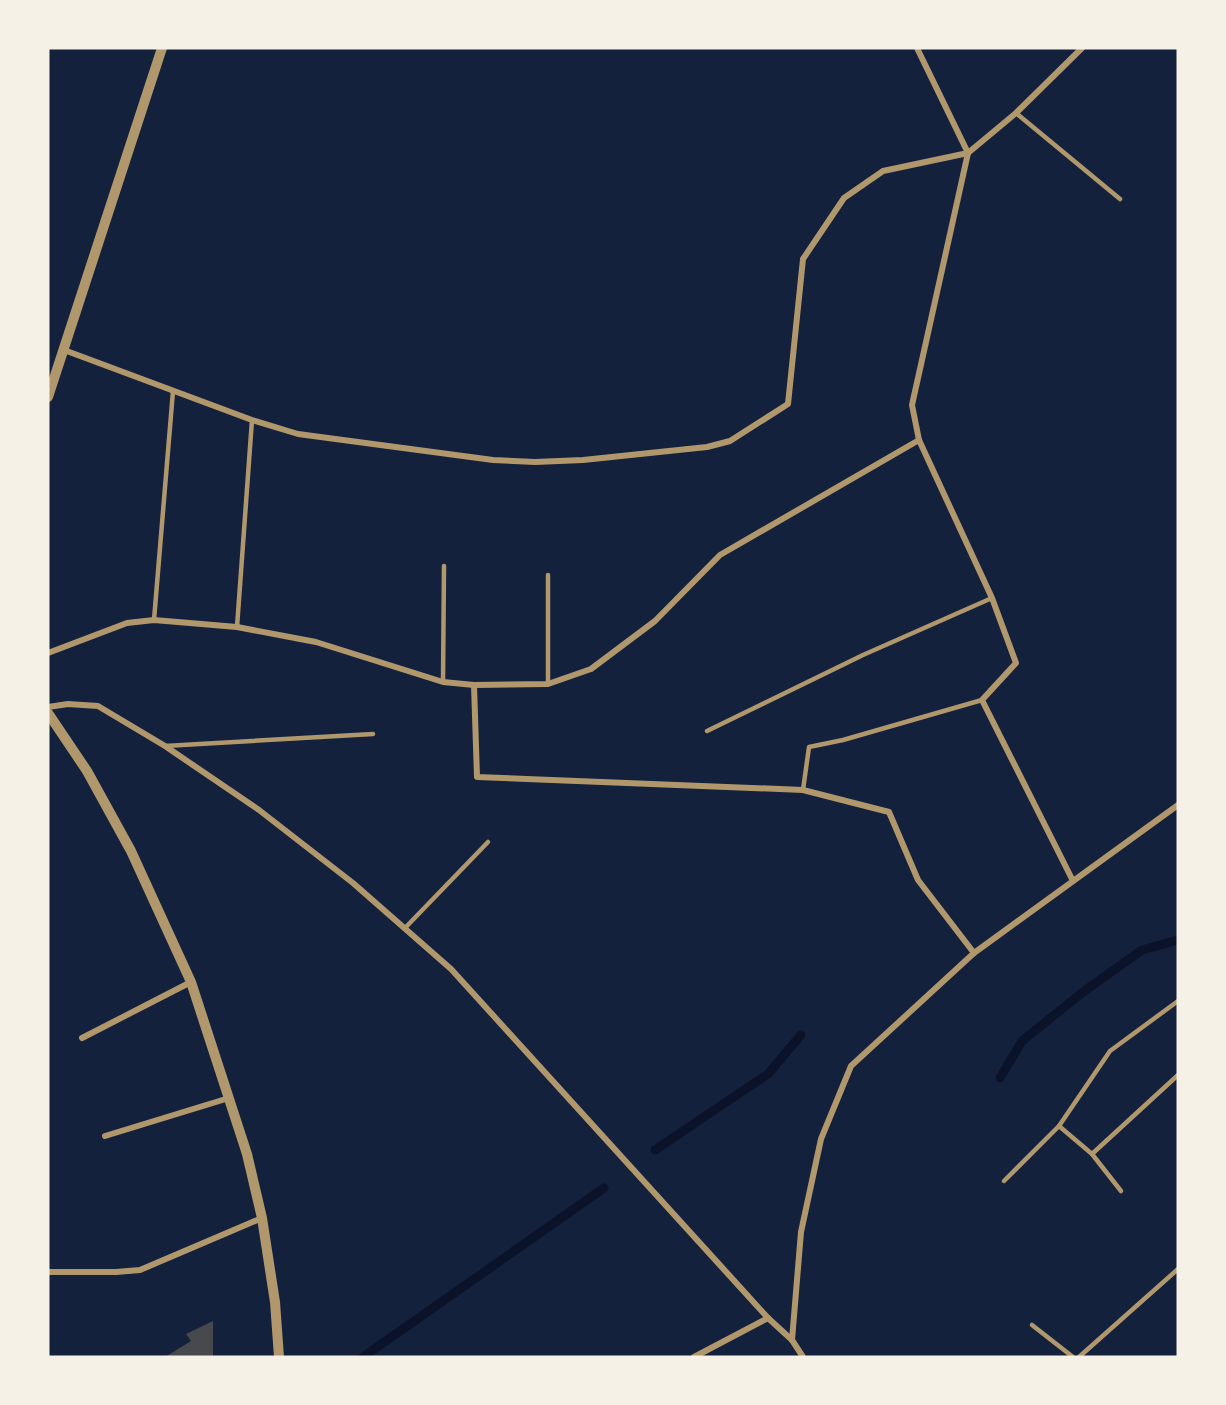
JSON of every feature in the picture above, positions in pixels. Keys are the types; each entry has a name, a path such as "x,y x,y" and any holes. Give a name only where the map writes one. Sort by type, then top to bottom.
{"street":[{"path":"48,397 162,48"},
{"path":"917,48 968,153 912,405 919,440 992,598 1016,663 982,700 1073,881"},
{"path":"64,350 252,420 298,434 493,460 534,462 583,460 707,447 730,441 788,404 803,259 844,198 883,171 968,153 1016,113 1082,48"},
{"path":"48,653 127,623 154,620 237,627 316,642 443,682 548,684 591,669 655,621 720,555 919,440"},
{"path":"474,684 477,777 803,790 888,812 918,880 974,954"},
{"path":"48,707 68,704 98,706 165,746 259,810 353,883 452,969 768,1318 792,1340 803,1357"},
{"path":"48,713 87,771 131,851 191,982 247,1154 262,1218 275,1302 279,1357"},
{"path":"792,1340 801,1232 821,1139 851,1066 974,954 1178,805"},
{"path":"82,1038 191,982"},
{"path":"105,1136 230,1098"},
{"path":"48,1272 140,1270 262,1218"},
{"path":"694,1357 768,1318"}],"lane":[{"path":"1016,113 1120,199"},
{"path":"154,620 173,391"},
{"path":"237,627 252,420"},
{"path":"443,682 444,566"},
{"path":"548,575 548,684"},
{"path":"707,731 863,655 992,598"},
{"path":"803,790 809,747 843,741 982,700"},
{"path":"165,746 373,734"},
{"path":"405,928 488,842"},
{"path":"1004,1181 1059,1126 1110,1051 1178,1001"},
{"path":"1092,1154 1178,1075"},
{"path":"1059,1126 1092,1154 1121,1191"},
{"path":"1079,1357 1178,1269"},
{"path":"1032,1326 1073,1357"}],"building":[{"path":"213,1321 213,1357 165,1357 191,1341 186,1334"}],"waterway":[{"path":"1000,1078 1022,1041 1083,992 1142,950 1178,940"},
{"path":"655,1150 768,1074 801,1035"},
{"path":"363,1357 604,1188"}]}
